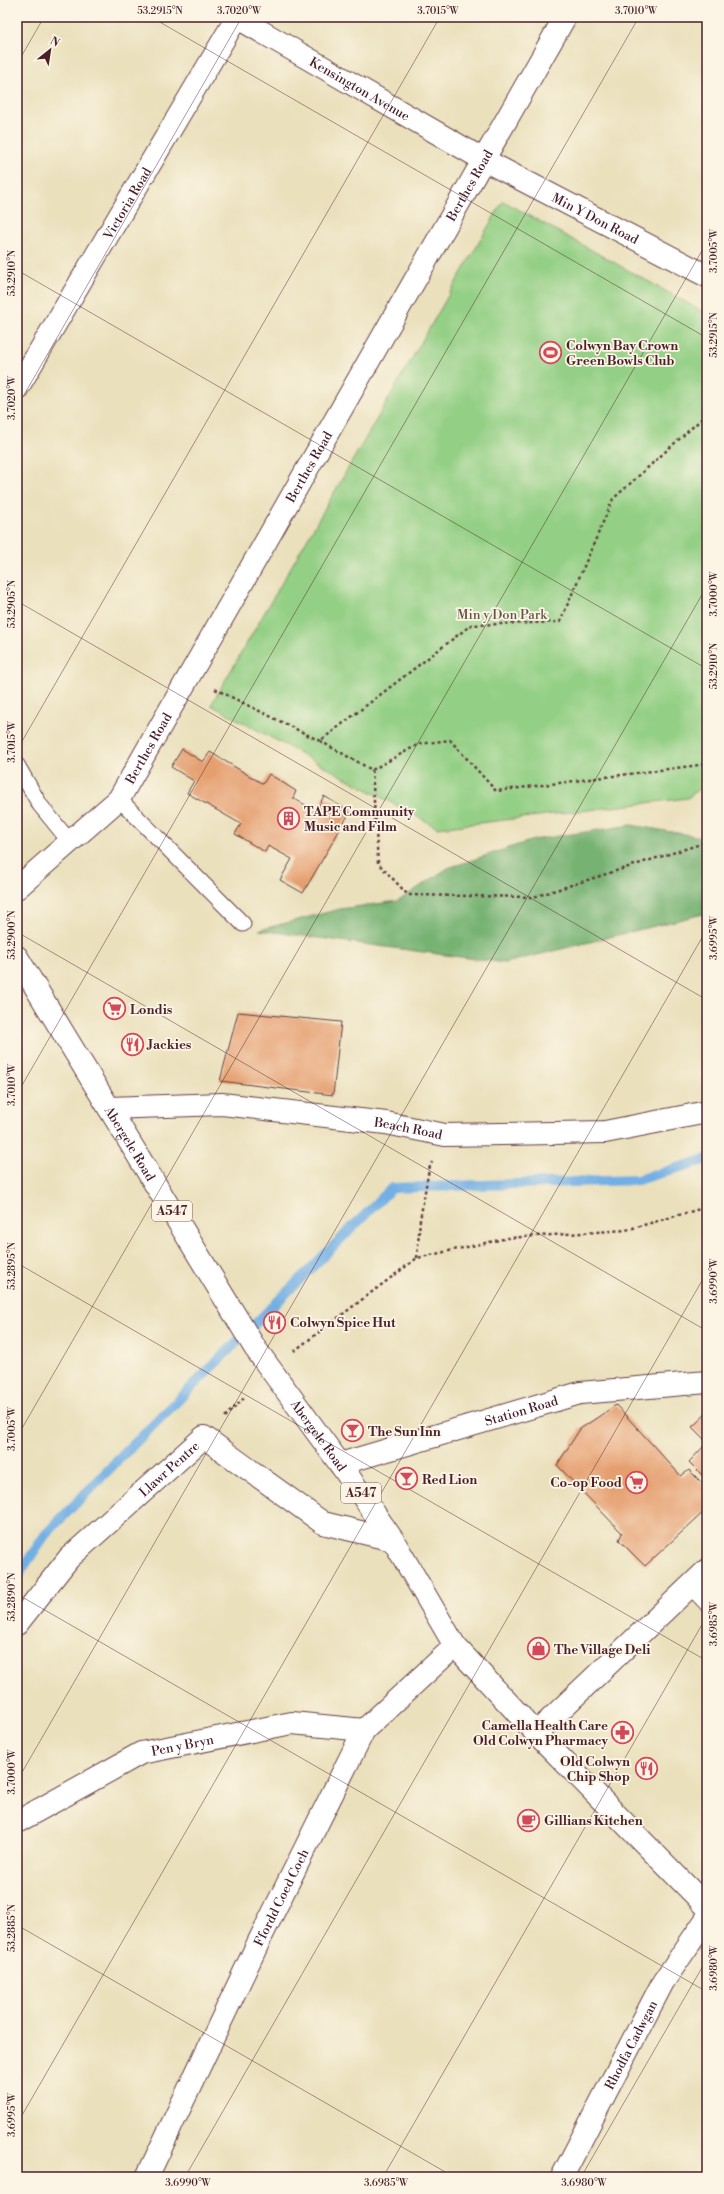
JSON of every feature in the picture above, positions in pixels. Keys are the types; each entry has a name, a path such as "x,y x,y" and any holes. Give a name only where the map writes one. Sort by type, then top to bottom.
{"street":[{"name":"Kensington Avenue","path":"236,17 484,160"},
{"name":"Victoria Road","path":"17,389 236,17"},
{"name":"Berthes Road","path":"17,888 119,799 565,17"},
{"name":"Min Y Don Road","path":"484,160 707,276"},
{"name":"Abergele Road","path":"17,957 255,1348 340,1464 393,1540 455,1646 536,1733 707,1907"},
{"name":"Beach Road","path":"109,1108 222,1104 386,1123 445,1135 605,1132 707,1112"},
{"name":"Station Road","path":"340,1464 580,1393 707,1382"},
{"name":"Llawr Pentre","path":"17,1624 69,1558 204,1437 323,1523 393,1540"},
{"path":"536,1733 707,1570"},
{"name":"Ffordd Coed Coch","path":"147,2177 259,1941 364,1730 455,1646"},
{"name":"Pen y Bryn","path":"17,1822 141,1753 292,1723 364,1730"},
{"name":"Rhodfa Cadwgan","path":"562,2177 663,1982 707,1918"}],"lane":[{"path":"17,765 40,805 70,842"},
{"path":"119,799 243,924"},
{"path":"690,1586 707,1604"}],"path":[{"path":"320,741 471,625 560,622 613,500 707,414"},
{"path":"189,676 320,741 372,770"},
{"path":"372,770 419,744 450,740 496,791 707,764"},
{"path":"372,770 378,863 408,895 534,897 707,842"},
{"path":"417,1258 420,1220 429,1169"},
{"path":"294,1352 417,1258 508,1238 626,1230 707,1207"}],"green space":[{"name":"Min y Don Park","path":"503,201 707,314 707,782 688,798 438,828 211,705"},
{"path":"631,825 707,838 707,913 505,963 259,930 340,909 398,901 448,868 533,840"}],"building":[{"name":"TAPE Community Music and Film","path":"182,749 203,762 210,752 263,784 269,774 296,791 293,798 316,811 324,796 350,812 303,893 280,880 292,859 268,846 265,852 235,834 241,824 187,793 194,781 171,767"},
{"path":"238,1012 341,1022 333,1095 220,1081"},
{"name":"Co-op Food","path":"616,1405 681,1476 689,1470 707,1488 707,1509 645,1566 619,1540 622,1533 557,1465 580,1429"},
{"path":"707,1413 707,1442 692,1427"},
{"path":"707,1443 707,1480 689,1462"}],"waterway":[{"path":"17,1577 45,1535 123,1455 392,1188 638,1180 707,1159"}],"place":[{"name":"Colwyn Bay Crown Green Bowls Club","path":"550,352"},
{"name":"TAPE Community Music and Film","path":"288,818"},
{"name":"Londis","path":"114,1009"},
{"name":"Jackies","path":"132,1044"},
{"name":"Colwyn Spice Hut","path":"275,1322"},
{"name":"The Sun Inn","path":"352,1431"},
{"name":"Red Lion","path":"407,1479"},
{"name":"Co-op Food","path":"637,1482"},
{"name":"The Village Deli","path":"538,1649"},
{"name":"Camella Health Care Old Colwyn Pharmacy","path":"623,1732"},
{"name":"Old Colwyn Chip Shop","path":"646,1768"},
{"name":"Gillians Kitchen","path":"529,1820"}]}
